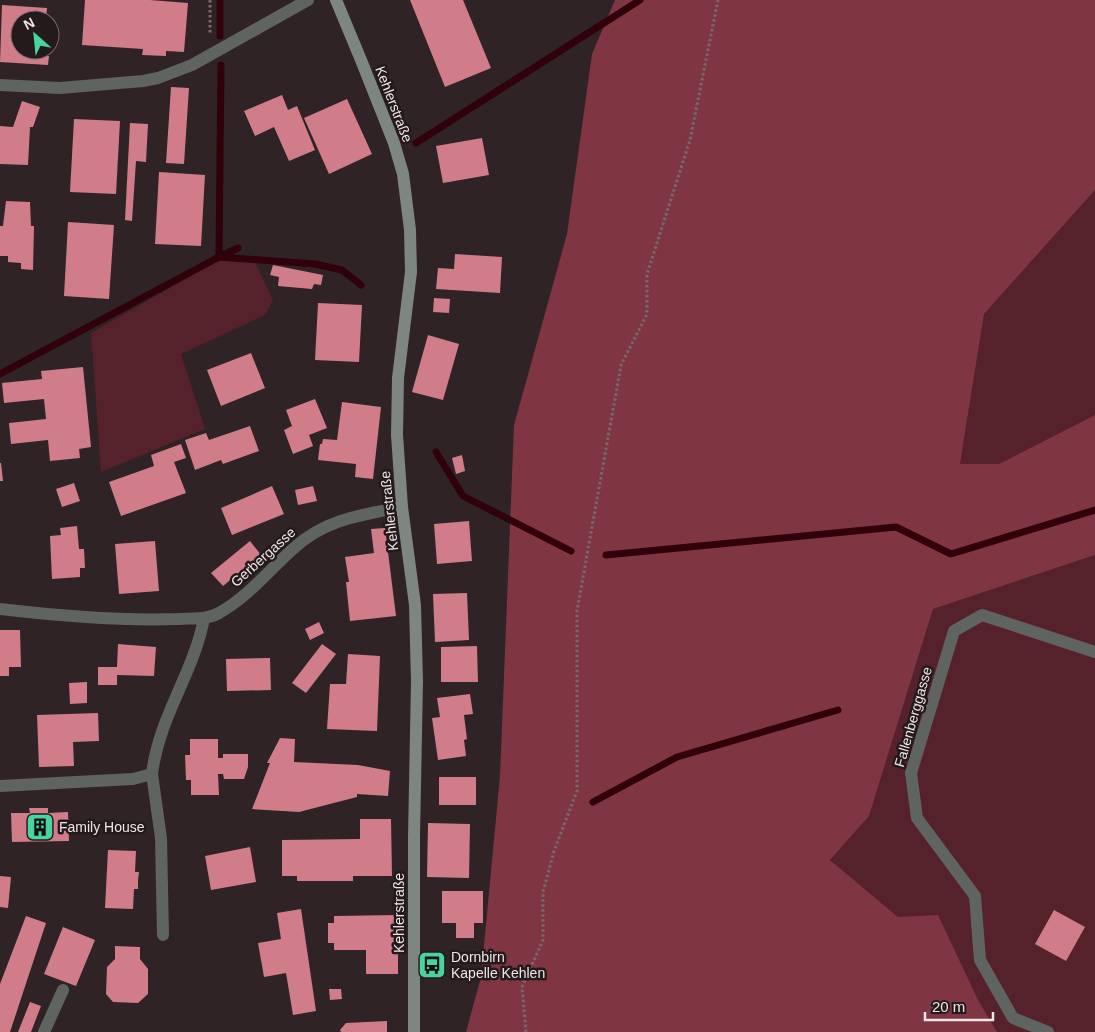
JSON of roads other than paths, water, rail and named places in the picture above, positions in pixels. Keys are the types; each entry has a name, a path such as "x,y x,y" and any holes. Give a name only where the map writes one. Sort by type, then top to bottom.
{"street":[{"path":"0,86 60,88 144,81 158,78 192,65 308,0"},
{"name":"Kehlerstraße","path":"336,0 394,143 403,174 410,230 411,272 398,378 397,435 402,507 416,605 414,1032"},
{"name":"Gerbergasse","path":"0,609 147,620 204,618 218,614 242,598 295,547 317,531 333,523 355,516 402,507"},
{"name":"Fallenberggasse","path":"1048,1032 1013,1018 980,960 975,896 916,818 911,773 954,631 982,614 1095,652"},
{"path":"163,934 161,838 152,774 154,758 161,730 201,633 204,618"},
{"path":"0,786 125,780 152,774"},
{"path":"44,1032 63,990"}],"waterway":[{"path":"220,0 220,36"},
{"path":"416,143 640,0"},
{"path":"221,65 219,257 315,264 342,270 361,285"},
{"path":"0,374 238,248"},
{"path":"436,452 463,496 571,551"},
{"path":"606,555 896,527 951,554 1095,510"},
{"path":"593,802 677,757 838,710"}],"place":[{"name":"Family House","path":"40,827"},
{"name":"Dornbirn Kapelle Kehlen","path":"432,965"}]}
